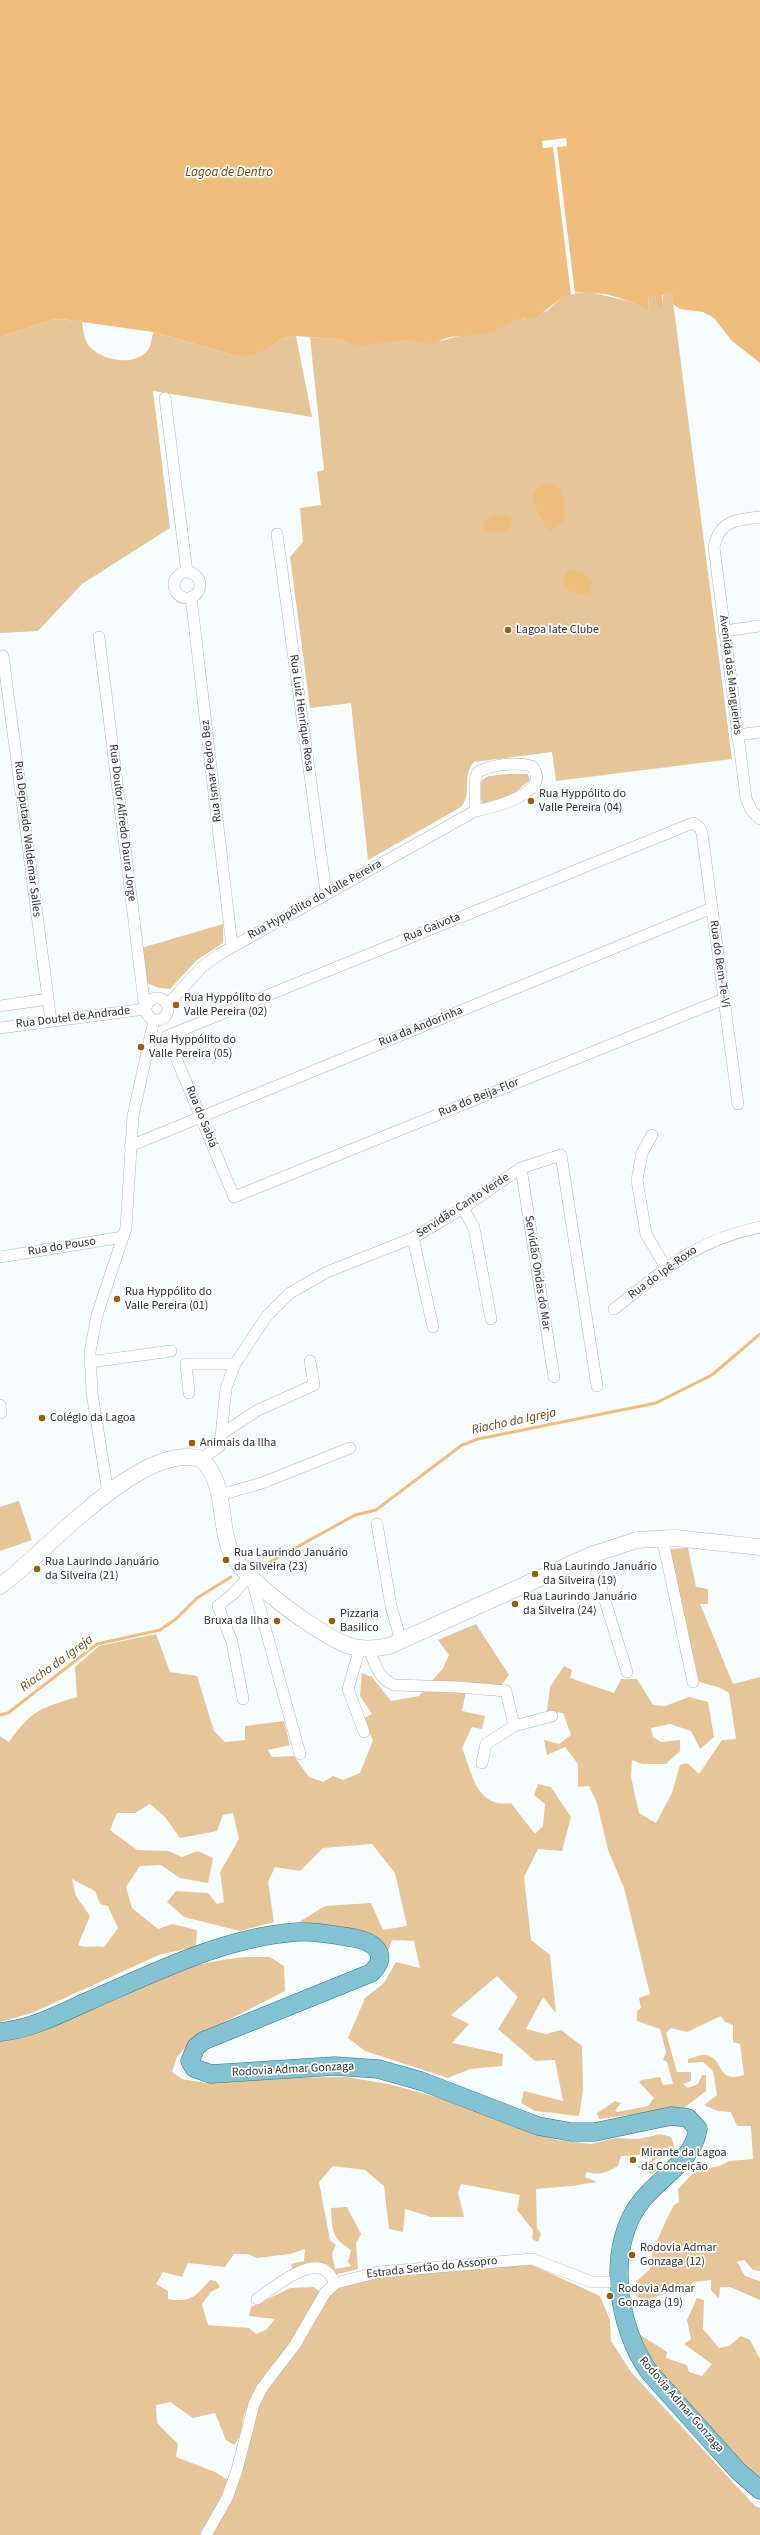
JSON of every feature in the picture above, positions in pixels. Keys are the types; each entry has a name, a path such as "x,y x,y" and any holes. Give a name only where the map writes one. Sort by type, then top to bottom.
{"main road":[{"path":"0,1586 36,1558 108,1492 137,1474 169,1459 192,1456 201,1459 214,1474 220,1494 231,1551 250,1578 335,1639 365,1649 389,1646 591,1555 637,1540 662,1537 760,1547"},
{"name":"Rodovia Admar Gonzaga","path":"0,2032 32,2025 145,1977 228,1946 302,1932 355,1938 371,1943 377,1949 381,1958 378,1967 371,1973 203,2041 192,2054 190,2061 194,2068 211,2074 336,2066 378,2069 421,2081 538,2126 570,2132 596,2132 671,2116 688,2118 698,2129 693,2146 642,2200 623,2232 619,2251 620,2282 630,2336 638,2355 738,2471 760,2490"}],"street":[{"path":"165,398 187,572"},
{"name":"Avenida das Mangueiras","path":"760,517 737,520 722,528 717,537 714,548 746,798 751,810 760,819"},
{"name":"Rua Luiz Henrique Rosa","path":"277,534 326,893"},
{"path":"187,572 195,574 200,581 198,593 191,597 183,597 175,588 177,577 187,572"},
{"name":"Rua Ismar Pedro Bez","path":"191,597 232,946"},
{"path":"724,631 760,626"},
{"name":"Rua Doutor Alfredo Daura Jorge","path":"99,637 145,1009"},
{"name":"Rua Deputado Waldemar Salles","path":"3,656 51,1021"},
{"path":"737,735 760,732"},
{"name":"Rua Hyppólito do Valle Pereira","path":"167,1005 202,967 232,946 475,811 504,804 527,792 535,782 535,770 532,766 519,764 488,768 478,772 474,780 475,811"},
{"name":"Rua Gaivota","path":"167,1036 688,824 697,825"},
{"name":"Rua do Bem-Te-Vi","path":"697,825 702,833 738,1104"},
{"name":"Rua da Andorinha","path":"130,1146 712,908"},
{"path":"154,998 162,999 167,1005 167,1014 159,1020 154,1020 146,1014 145,1009 148,1002 154,998"},
{"name":"Rua Doutel de Andrade","path":"0,1006 48,999"},
{"name":"Rua do Beija-Flor","path":"234,1198 724,999"},
{"name":"Rua Doutel de Andrade","path":"0,1028 145,1009"},
{"path":"108,1492 92,1393 90,1362 92,1331 123,1237 128,1216 130,1146 133,1116 154,1020"},
{"name":"Rua do Sabiá","path":"167,1036 234,1198"},
{"path":"652,1135 642,1153 637,1180 646,1234 666,1268"},
{"name":"Servidão Canto Verde","path":"201,1459 220,1446 223,1433 226,1388 235,1364 266,1317 290,1293 327,1272 413,1238 463,1208 521,1168 561,1155 597,1386"},
{"name":"Servidão Ondas do Mar","path":"521,1168 554,1377"},
{"path":"463,1208 474,1228 491,1319"},
{"name":"Rua do Ipê-Roxo","path":"614,1310 666,1268 712,1240 760,1227"},
{"name":"Rua do Pouso","path":"0,1257 123,1237"},
{"path":"413,1238 433,1327"},
{"path":"90,1362 172,1351"},
{"path":"223,1433 258,1410 314,1385 310,1361"},
{"path":"189,1393 186,1364 235,1364"},
{"path":"220,1494 262,1483 350,1448"},
{"path":"377,1524 391,1606 400,1641"},
{"path":"662,1537 693,1682"},
{"path":"591,1555 627,1672"},
{"path":"243,1699 232,1642 218,1606 250,1578 300,1754"},
{"path":"365,1649 378,1673 386,1681 394,1685 458,1687 506,1691 514,1726"},
{"path":"364,1732 348,1689 365,1649"},
{"path":"482,1763 486,1744 514,1726 552,1716"},
{"name":"Estrada Sertão do Assopro","path":"336,2283 379,2272 532,2259 592,2282 620,2282"},
{"path":"206,2535 227,2498 237,2470 254,2404 262,2388 295,2345 321,2298 336,2283 326,2271 312,2269 292,2274 257,2299"}],"shaded area":[{"name":"Lagoa Iate Clube","path":"588,292 629,301 649,311 648,296 655,296 657,307 663,307 663,293 670,292 672,294 732,759 556,781 552,752 474,762 468,773 466,796 461,807 368,860 351,703 310,708 290,557 303,542 300,508 321,505 317,472 324,470 310,337 337,339 353,345 409,340 440,341 502,325 514,319 524,319 547,311 560,299 571,293"},
{"path":"61,319 82,322 85,337 89,346 102,355 118,360 135,359 142,355 149,348 153,332 236,356 269,348 283,338 296,336 312,417 153,391 170,528 82,584 38,631 0,633 0,337 51,320"},
{"path":"528,774 530,780 512,795 485,804 482,803 479,790 482,780 489,776"},
{"path":"223,924 223,943 197,960 170,989 159,988 147,983 141,948"},
{"path":"19,1501 32,1540 0,1551 0,1507"},
{"path":"688,1548 696,1587 708,1589 708,1604 700,1604 733,1684 760,1677 760,2271 753,2270 744,2260 737,2262 745,2276 760,2281 760,2300 730,2287 720,2287 719,2299 711,2290 711,2280 693,2282 689,2293 665,2293 648,2300 637,2297 636,2282 650,2269 653,2250 668,2216 674,2205 679,2202 678,2189 696,2170 720,2166 729,2161 753,2159 751,2126 737,2126 731,2112 718,2111 704,2105 717,2095 713,2071 703,2062 688,2063 688,2059 706,2055 712,2057 716,2061 725,2074 735,2077 744,2075 740,2044 733,2042 733,2025 725,2022 721,2016 687,2032 671,2028 666,2033 677,2072 691,2072 691,2081 683,2084 688,2088 698,2084 702,2075 706,2075 706,2091 684,2108 599,2119 597,2113 615,2101 621,2103 615,2111 618,2112 648,2106 654,2098 639,2082 642,2080 660,2077 663,2085 673,2084 667,2062 663,2060 666,2052 660,2029 637,2021 637,2011 641,2008 639,1998 650,1994 624,1888 608,1850 597,1803 589,1786 578,1787 578,1764 565,1747 547,1755 544,1740 559,1744 571,1735 563,1713 547,1711 550,1687 564,1666 572,1670 570,1678 614,1693 621,1679 637,1679 653,1705 665,1706 689,1697 708,1702 714,1737 700,1749 691,1731 670,1724 651,1728 653,1737 661,1742 680,1740 680,1751 666,1764 642,1764 632,1760 631,1777 639,1813 656,1823 672,1793 680,1765 687,1763 699,1774 722,1740 736,1739 729,1693 721,1688 699,1682 668,1549"},
{"path":"476,1624 509,1675 495,1694 466,1691 462,1711 485,1716 482,1729 472,1727 462,1748 473,1779 483,1795 490,1800 499,1803 511,1803 535,1834 543,1826 545,1804 534,1795 538,1784 551,1787 571,1817 562,1851 538,1849 524,1877 531,1940 550,1955 556,2013 543,1997 526,2029 546,2034 561,2030 582,2046 583,2090 579,2116 535,2111 521,2103 524,2091 563,2101 555,2060 535,2061 498,2029 518,1997 497,1976 451,2015 469,2024 452,2043 503,2054 502,2066 470,2069 448,2078 365,2051 348,2038 365,1998 384,1983 396,1962 420,1968 414,1941 392,1940 386,1957 364,1933 299,1922 325,1906 371,1903 383,1930 407,1926 395,1873 372,1844 323,1848 300,1871 275,1867 268,1882 274,1922 240,1931 184,1917 167,1902 176,1891 208,1893 217,1904 224,1902 220,1872 239,1839 233,1813 223,1815 217,1831 180,1838 165,1817 150,1804 135,1813 117,1813 110,1830 137,1850 169,1851 182,1857 198,1851 213,1858 208,1883 180,1878 161,1865 140,1866 126,1887 132,1908 158,1929 172,1924 197,1930 196,1947 161,1954 32,2013 0,2022 0,1736 9,1742 24,1723 38,1712 54,1704 77,1697 75,1667 99,1646 156,1634 170,1672 197,1676 214,1731 225,1742 245,1740 245,1726 284,1721 290,1745 268,1750 272,1757 294,1756 309,1777 323,1782 333,1776 343,1780 360,1773 373,1740 362,1719 372,1714 360,1696 362,1673 372,1677 391,1701 419,1696 443,1668 449,1655 438,1640","holes":["72,1879 95,1891 100,1904 108,1906 118,1928 104,1947 81,1946 78,1945 90,1916 76,1896"]},
{"path":"244,1957 270,1957 284,1966 285,1991 195,2037 177,2057 172,2072 182,2079 206,2083 253,2078 346,2077 389,2084 461,2104 520,2128 557,2140 591,2144 615,2138 638,2139 661,2134 671,2137 676,2151 668,2158 660,2156 652,2162 662,2167 652,2174 637,2167 650,2162 655,2154 621,2156 618,2166 610,2170 595,2174 587,2172 585,2177 597,2182 536,2189 537,2228 541,2234 538,2242 532,2239 533,2230 517,2210 520,2195 461,2184 458,2193 464,2217 431,2217 405,2209 403,2232 389,2229 384,2186 365,2170 333,2166 319,2182 330,2240 336,2245 332,2254 335,2269 351,2266 348,2262 351,2250 344,2246 336,2237 332,2227 331,2208 347,2207 361,2234 356,2243 358,2269 334,2275 293,2271 291,2264 304,2261 305,2249 290,2254 257,2258 248,2254 234,2254 225,2267 188,2263 182,2277 163,2272 156,2284 168,2291 168,2299 182,2300 188,2299 197,2294 210,2280 216,2281 220,2287 211,2292 202,2304 208,2325 249,2328 256,2334 266,2330 275,2319 249,2316 251,2307 290,2288 314,2287 321,2293 295,2339 256,2387 244,2415 240,2436 234,2445 226,2440 215,2413 193,2418 170,2402 156,2405 157,2423 178,2444 176,2457 215,2472 228,2480 224,2493 201,2535 0,2535 0,2036 150,1978 212,1962"},
{"path":"530,2264 600,2296 610,2320 611,2341 631,2372 755,2506 760,2508 760,2535 212,2535 257,2407 266,2389 304,2340 329,2295 343,2285 374,2278"},
{"path":"697,2298 704,2300 703,2329 719,2348 729,2346 741,2336 750,2340 760,2359 760,2483 655,2367 639,2334 667,2352 666,2358 687,2365 689,2372 702,2376 712,2364 684,2344 691,2339 687,2320"}],"water":[{"name":"Lagoa de Dentro","path":"0,0 760,0 760,363 732,341 714,318 703,312 680,309 673,304 672,294 669,292 662,295 663,307 657,307 655,296 648,296 649,311 629,301 606,294 575,292 560,299 537,317 514,320 494,331 484,334 450,337 430,344 409,340 353,345 337,339 296,336 283,338 269,348 253,355 236,356 153,332 61,319 51,320 0,337"},
{"path":"550,483 562,490 565,511 563,521 550,531 545,526 534,505 533,495 537,488"},
{"path":"498,515 508,516 513,520 509,530 487,533 483,529 484,523 490,518"},
{"path":"567,570 581,572 590,578 592,581 590,592 581,595 565,589 563,579"}],"pier":[{"path":"566,138 567,146 557,147 575,294 571,295 553,147 543,148 542,141"}],"waterway":[{"name":"Riacho da Igreja","path":"261,1567 355,1515 376,1510 462,1445 478,1439 656,1403 712,1375 760,1334"},
{"name":"Riacho da Igreja","path":"0,1715 8,1713 97,1644 160,1630 176,1619 197,1598 231,1577"}],"place":[{"name":"Lagoa Iate Clube","path":"508,630"},
{"name":"Rua Hyppólito do Valle Pereira (04)","path":"531,801"},
{"name":"Rua Hyppólito do Valle Pereira (02)","path":"176,1005"},
{"name":"Rua Hyppólito do Valle Pereira (05)","path":"141,1047"},
{"name":"Rua Hyppólito do Valle Pereira (01)","path":"117,1299"},
{"name":"Colégio da Lagoa","path":"42,1418"},
{"name":"Animais da Ilha","path":"192,1443"},
{"name":"Rua Laurindo Januário da Silveira (23)","path":"226,1560"},
{"name":"Rua Laurindo Januário da Silveira (21)","path":"37,1569"},
{"name":"Rua Laurindo Januário da Silveira (19)","path":"535,1574"},
{"name":"Rua Laurindo Januário da Silveira (24)","path":"515,1604"},
{"name":"Bruxa da Ilha","path":"277,1621"},
{"name":"Pizzaria Basilico","path":"332,1621"},
{"name":"Mirante da Lagoa da Conceição","path":"633,2160"},
{"name":"Rodovia Admar Gonzaga (12)","path":"632,2255"},
{"name":"Rodovia Admar Gonzaga (19)","path":"610,2296"}]}
